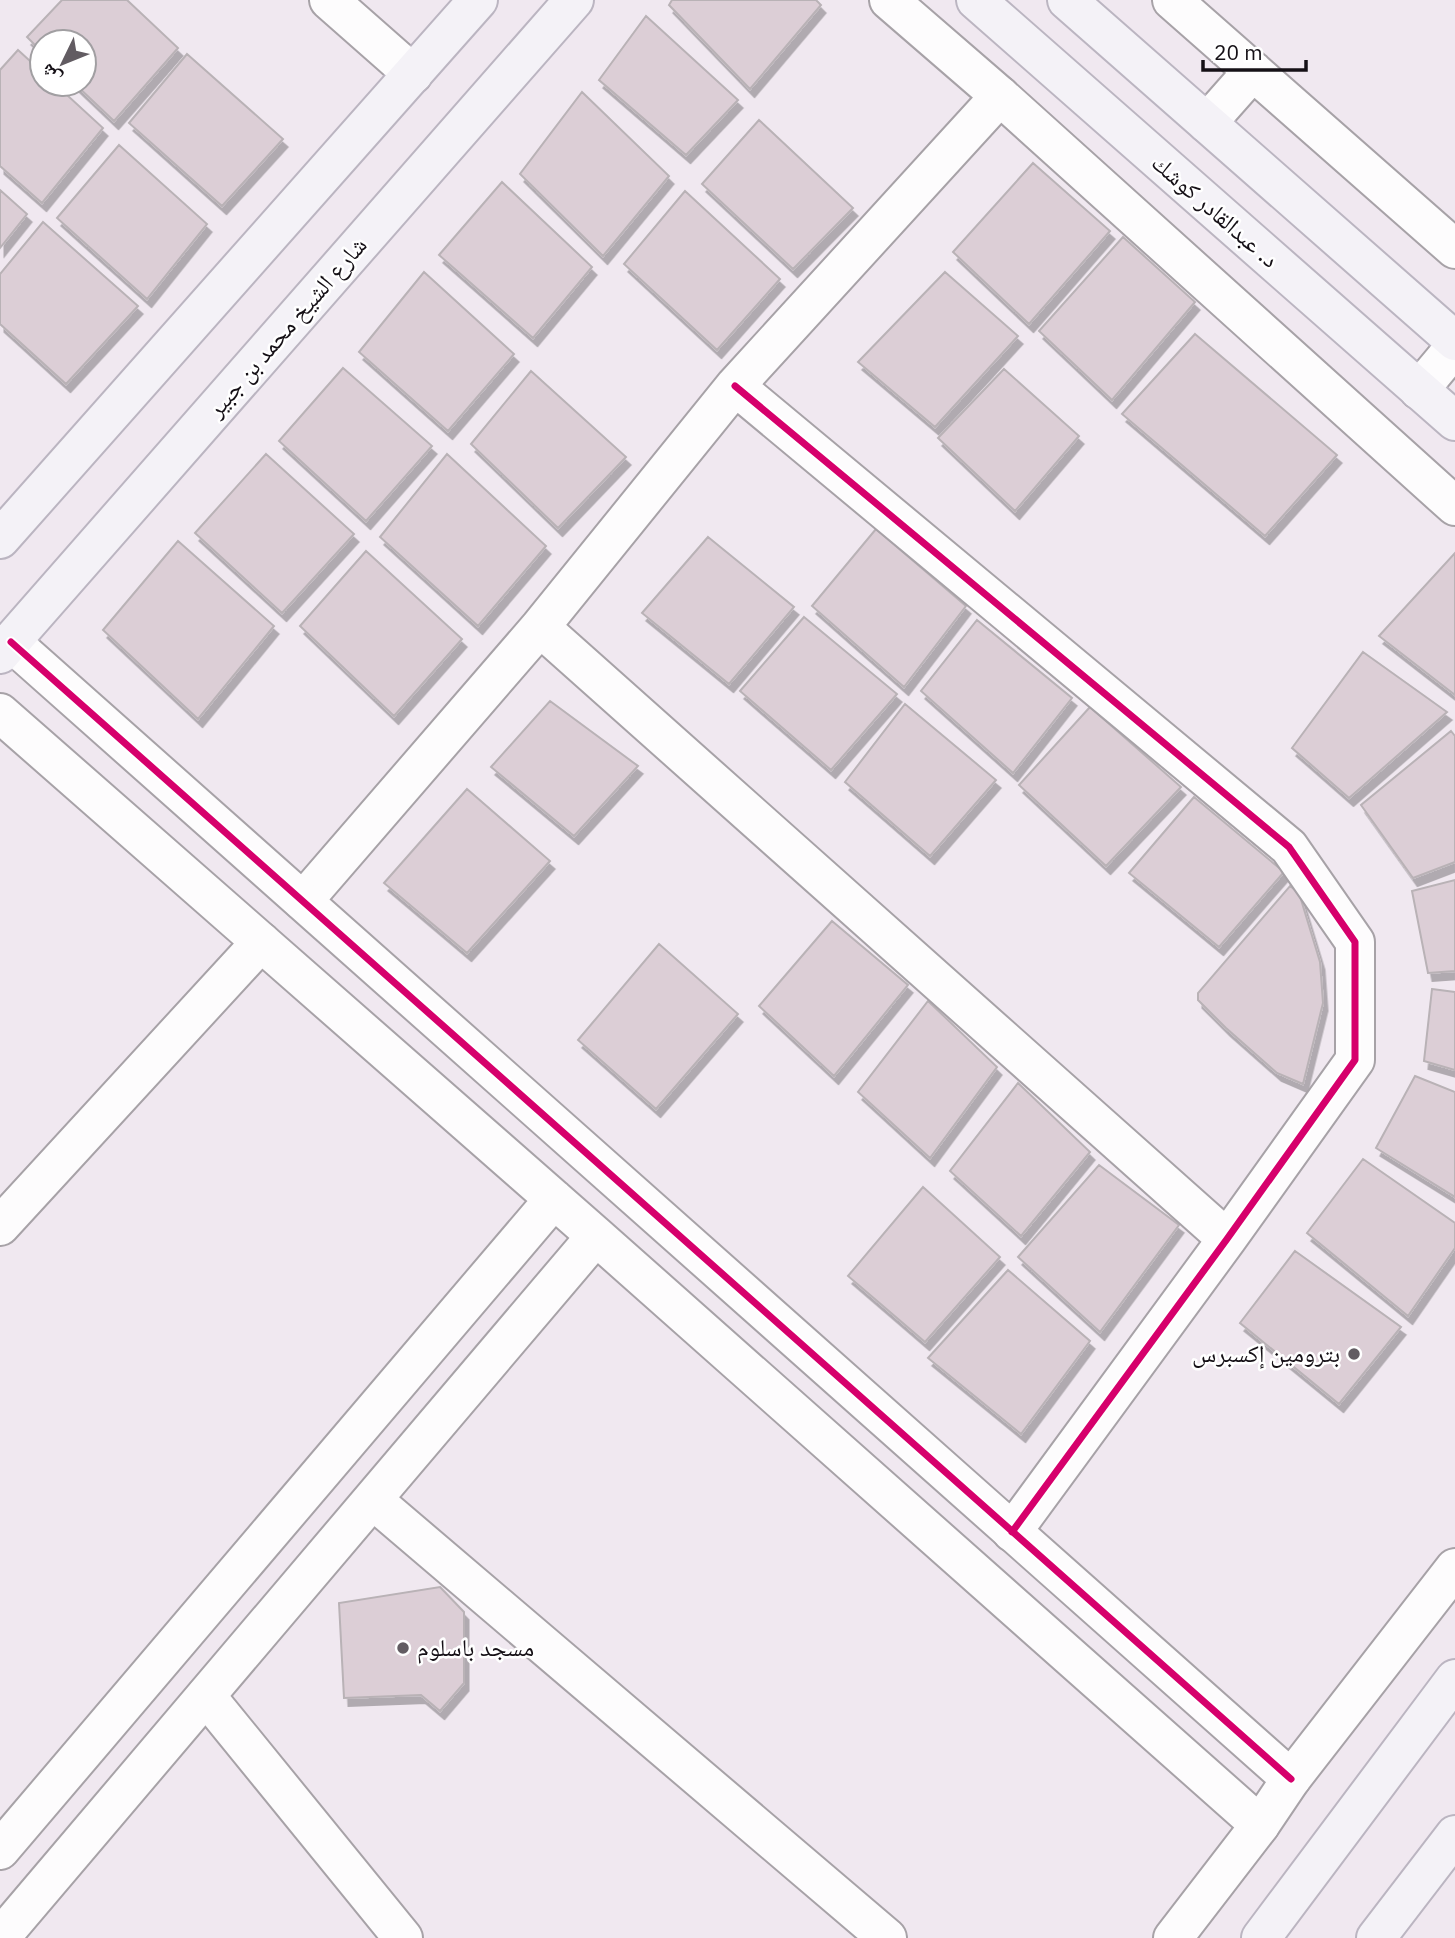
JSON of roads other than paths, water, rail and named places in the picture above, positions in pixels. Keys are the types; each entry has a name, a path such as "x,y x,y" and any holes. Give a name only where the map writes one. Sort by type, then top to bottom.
{"main road":[{"path":"0,539 478,0"},
{"name":"شارع الشيخ محمد بن جبير","path":"6,648 574,0"},
{"name":"د. عبدالقادر كوشك","path":"976,0 1455,421"},
{"path":"1067,0 1455,341"},
{"path":"1261,1938 1455,1679"},
{"path":"1376,1938 1455,1835"}],"street":[{"path":"329,0 413,74"},
{"path":"888,0 1000,96 1455,506"},
{"path":"1172,0 1455,249"},
{"path":"1207,123 1253,71"},
{"path":"303,901 540,626 734,386 1000,96"},
{"path":"1419,390 1455,346"},
{"path":"734,386 1289,848 1354,942 1355,1060 1012,1532"},
{"path":"540,626 1227,1239"},
{"path":"6,648 303,901 1291,1779"},
{"path":"0,713 596,1236 1260,1825"},
{"path":"0,1226 261,942"},
{"path":"0,1850 554,1199"},
{"path":"0,1938 596,1236"},
{"path":"373,1500 887,1938"},
{"path":"1173,1938 1260,1825 1291,1779 1455,1567"},
{"path":"206,1696 404,1938"}],"place":[{"name":"بترومين إكسبرس","path":"1354,1354"},
{"name":"مسجد باسلوم","path":"403,1648"}]}
